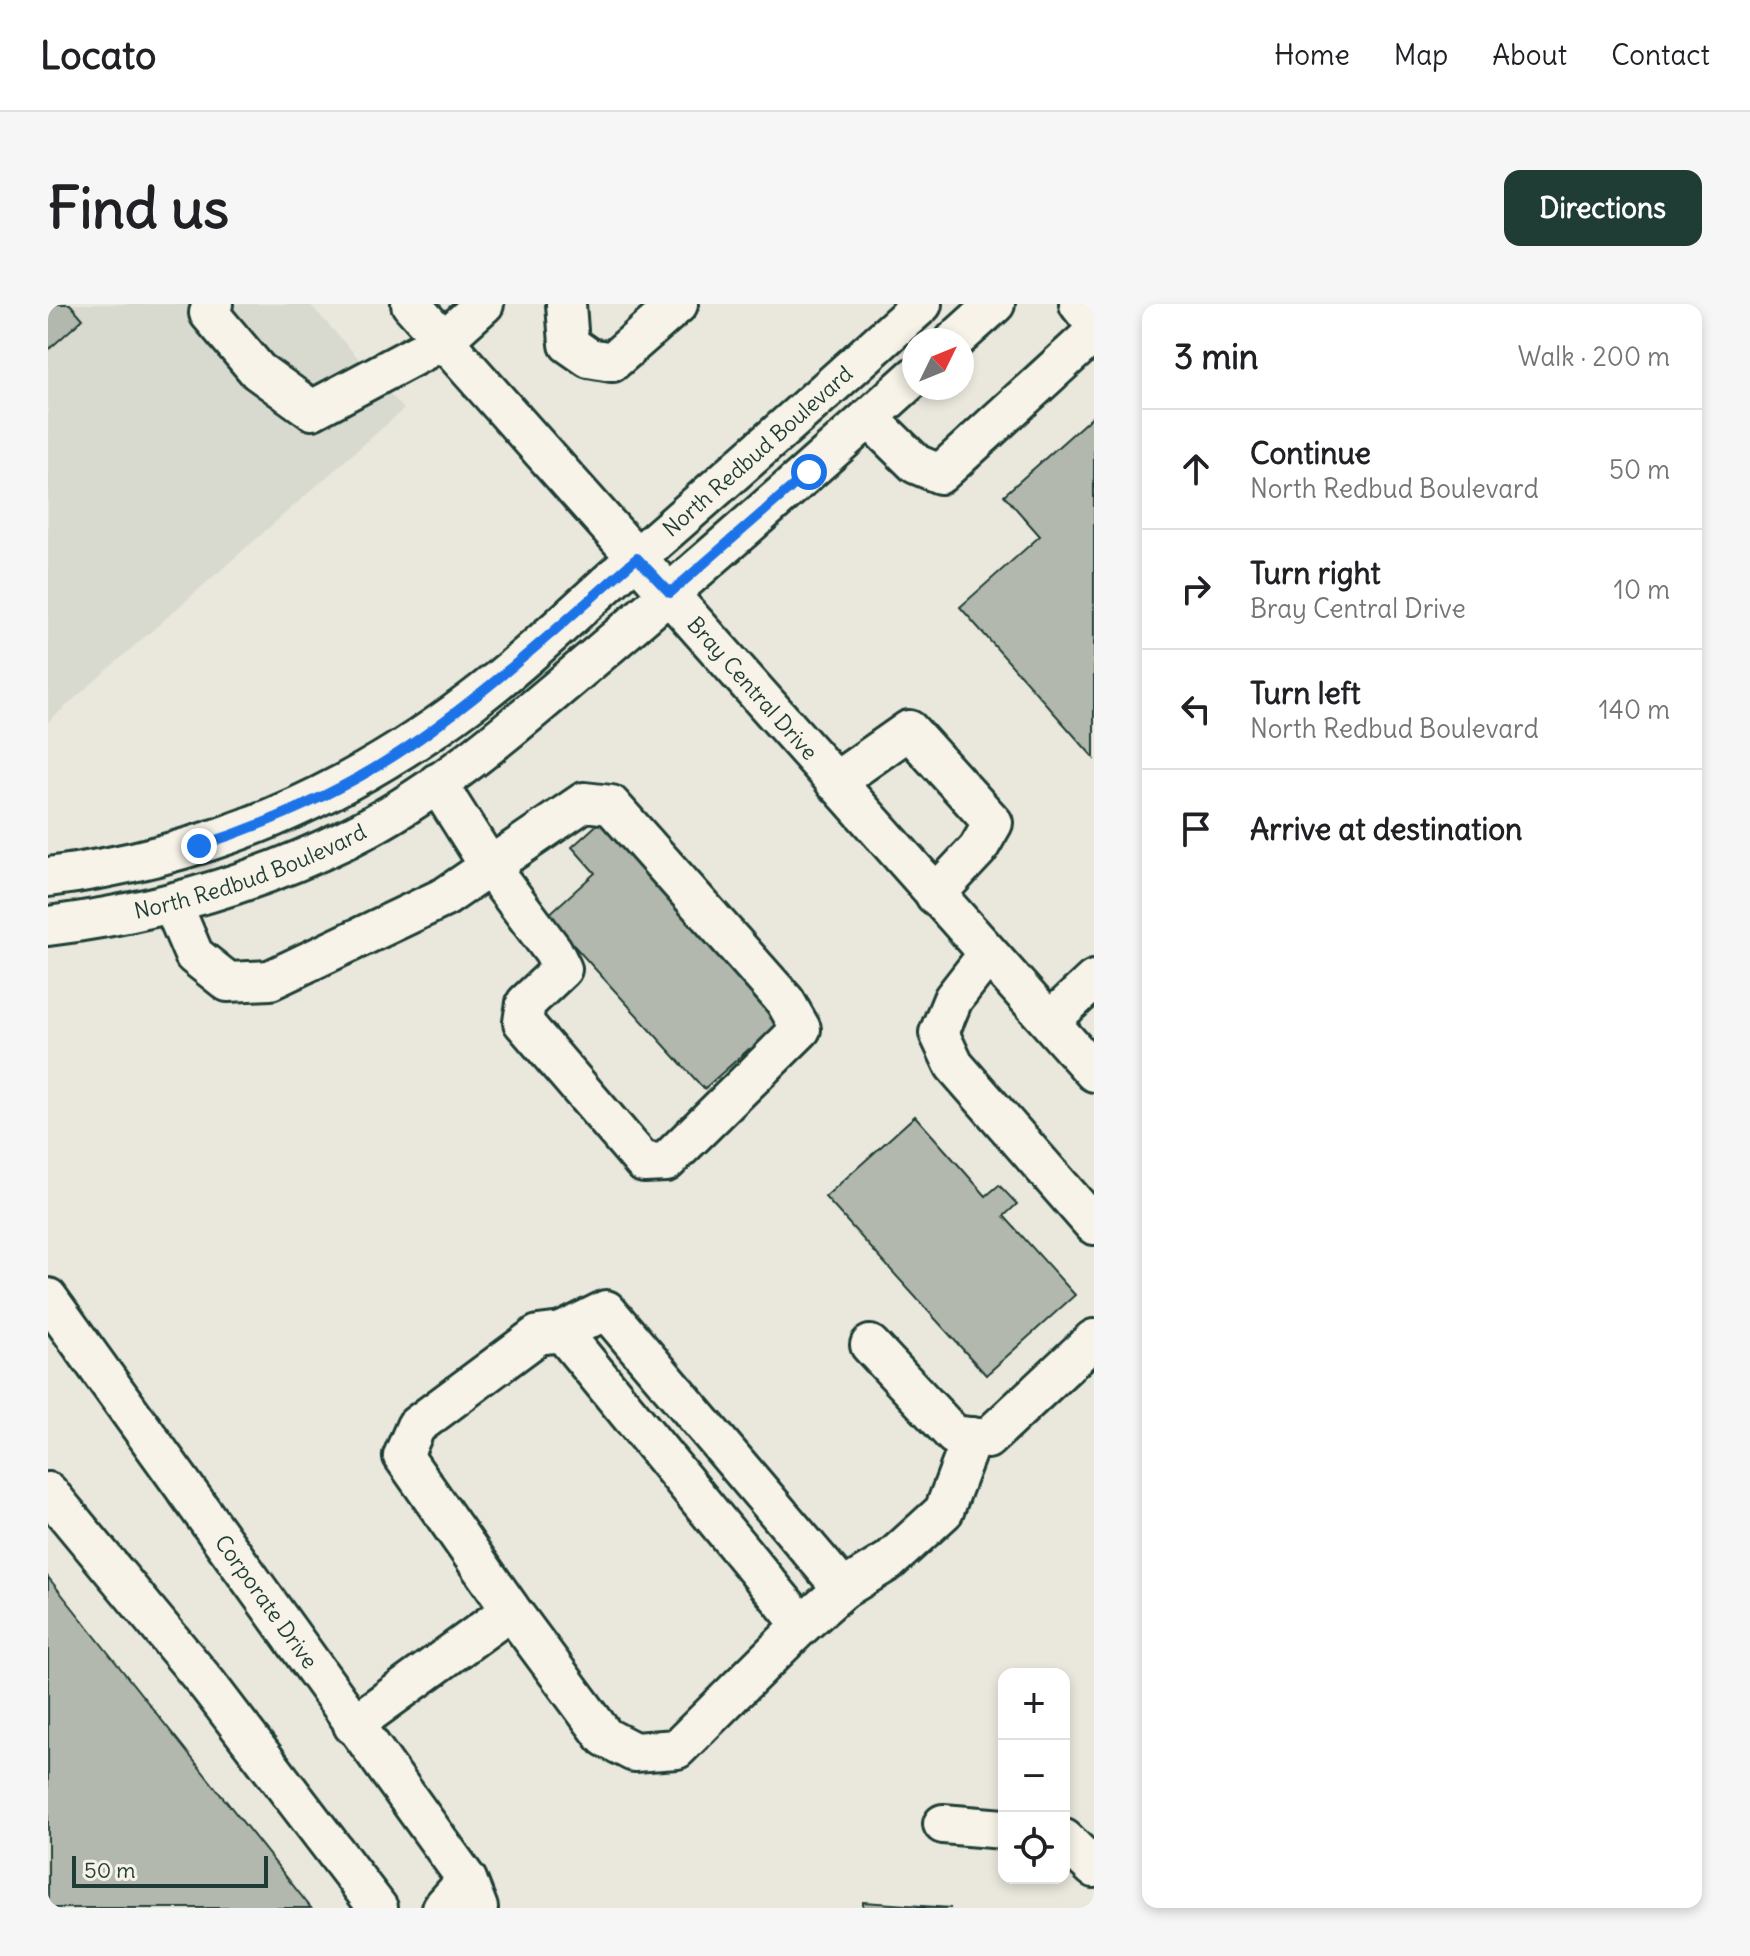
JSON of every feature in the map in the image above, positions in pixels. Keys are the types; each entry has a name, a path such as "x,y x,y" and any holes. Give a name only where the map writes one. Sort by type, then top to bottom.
{"street":[{"path":"213,304 209,313 258,371 312,410 444,340 484,304"},
{"name":"Bray Central Drive","path":"411,304 1094,1072"},
{"path":"566,304 569,344 589,358 612,362 678,304"},
{"name":"North Redbud Boulevard","path":"48,877 99,870 199,846 284,813 395,755 474,699 922,304"},
{"path":"968,328 995,304"},
{"path":"1079,304 1094,323"},
{"path":"869,418 916,464 940,474 1094,333"},
{"name":"North Redbud Boulevard","path":"48,926 91,921 172,903 298,861 350,837 437,783 508,731 902,388"},
{"path":"835,782 909,730 993,823 978,849 935,895"},
{"path":"172,903 194,955 228,982 270,980 445,897 490,867 584,802 611,805 785,1001 801,1029 666,1162 644,1163 523,1022 526,1003 562,969 553,951 490,867 437,783"},
{"path":"988,954 953,999 939,1033 954,1065 1094,1225"},
{"path":"1050,1021 1094,980"},
{"name":"Corporate Drive","path":"52,1310 472,1894"},
{"path":"843,1589 606,1310 562,1332 538,1335 416,1426 403,1456 605,1737 634,1752 677,1749 802,1625 843,1589 889,1561 944,1511 972,1437"},
{"path":"562,1332 802,1625"},
{"path":"870,1345 954,1435 987,1439 1094,1339"},
{"path":"48,1492 208,1685 378,1908"},
{"path":"353,1725 511,1610"},
{"path":"943,1824 998,1829"},
{"path":"1070,1845 1094,1868"},
{"path":"442,1908 472,1894"}],"shaded area":[{"path":"48,304 310,304 404,409 48,722"}],"building":[{"path":"48,304 70,304 83,319 48,350"},
{"path":"1094,415 1094,758 960,607 1040,536 1004,495"},
{"path":"601,821 789,1029 757,1058 749,1049 704,1089 547,916 595,873 572,847"},
{"path":"915,1116 986,1196 999,1185 1017,1204 1004,1216 1075,1295 986,1375 825,1197"},
{"path":"48,1577 311,1908 48,1908"},
{"path":"863,1902 951,1908 863,1908"}],"route":[{"path":"199,846 284,813 395,755 474,699 637,558 670,593 809,472"}]}
